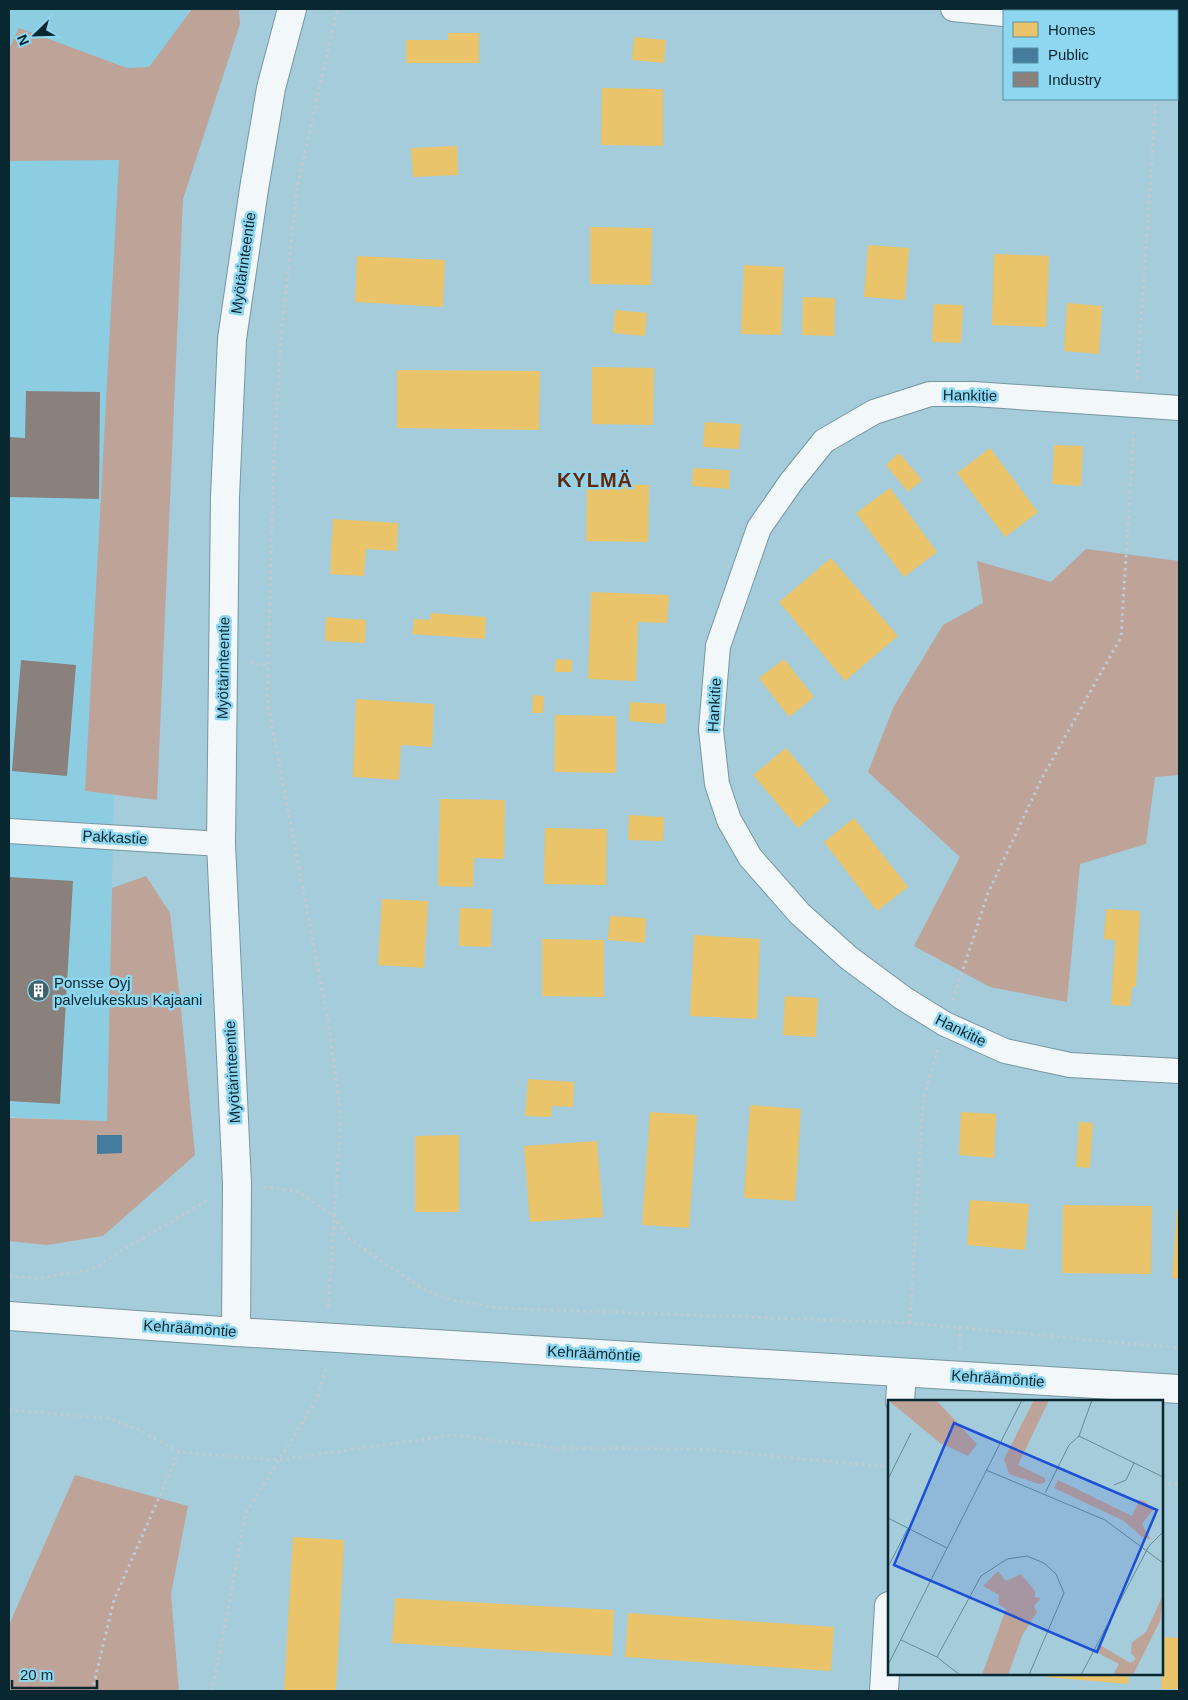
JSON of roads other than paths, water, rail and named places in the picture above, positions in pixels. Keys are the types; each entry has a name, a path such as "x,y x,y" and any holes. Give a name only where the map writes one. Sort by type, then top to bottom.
{"street":[{"name":"Myötärinteentie","path":"236,1332 237,1184 221,844 225,496 232,339 271,88 292,9"},
{"path":"953,9 1003,14"},
{"name":"Hankitie","path":"1179,408 974,394 930,394 874,412 824,441 791,482 759,528 718,646 711,730 717,784 729,820 750,857 800,914 849,958 903,998 946,1024 1004,1051 1060,1063 1179,1071"},
{"name":"Pakkastie","path":"9,831 221,844"},
{"name":"Kehräämöntie","path":"9,1316 236,1332 1179,1389"},
{"path":"900,1400 902,1373"},
{"path":"884,1691 888,1623"}],"place":[{"name":"Ponsse Oyj palvelukeskus Kajaani","path":"38,991"}],"district":[{"name":"KYLMÄ","path":"595,480"}]}
